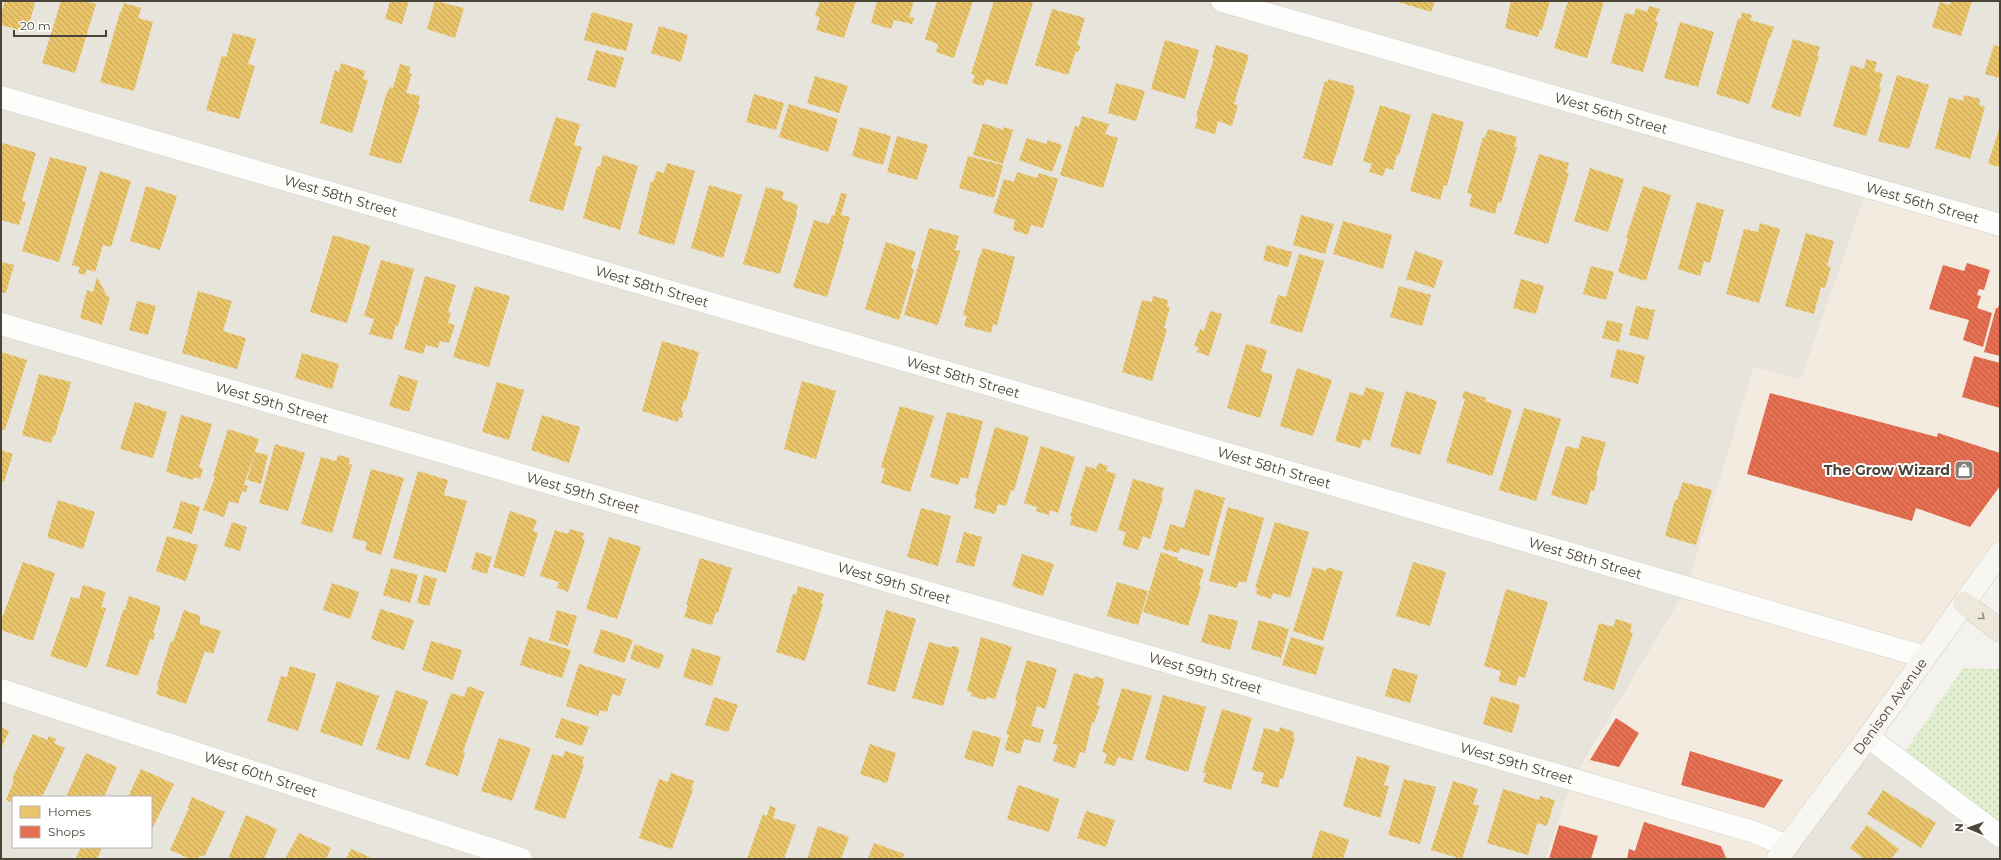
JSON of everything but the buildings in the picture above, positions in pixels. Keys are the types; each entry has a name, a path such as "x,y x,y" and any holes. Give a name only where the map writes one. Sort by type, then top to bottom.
{"highway":[{"path":"1964,603 2000,631"}],"main road":[{"name":"Denison Avenue","path":"1782,852 1868,737 2000,553"}],"street":[{"name":"West 56th Street","path":"1222,1 2000,225"},
{"name":"West 58th Street","path":"1,97 1925,657"},
{"name":"West 59th Street","path":"1,324 1754,832 1782,852"},
{"name":"West 60th Street","path":"1,690 521,859"},
{"path":"1868,737 2000,836"}],"shaded area":[{"path":"1,1 2000,1 2000,225 1868,187 1801,380 1754,367 1687,588 1573,779 1546,859 1,859"},
{"path":"1868,187 2000,225 2000,553 1777,859 1546,859 1573,779 1687,588 1754,367 1801,380"},
{"path":"1868,737 2000,836 2000,859 1777,859"}],"green space":[{"path":"1963,668 2000,669 2000,826 1904,753"}],"place":[{"name":"The Grow Wizard","path":"1964,470"}]}
